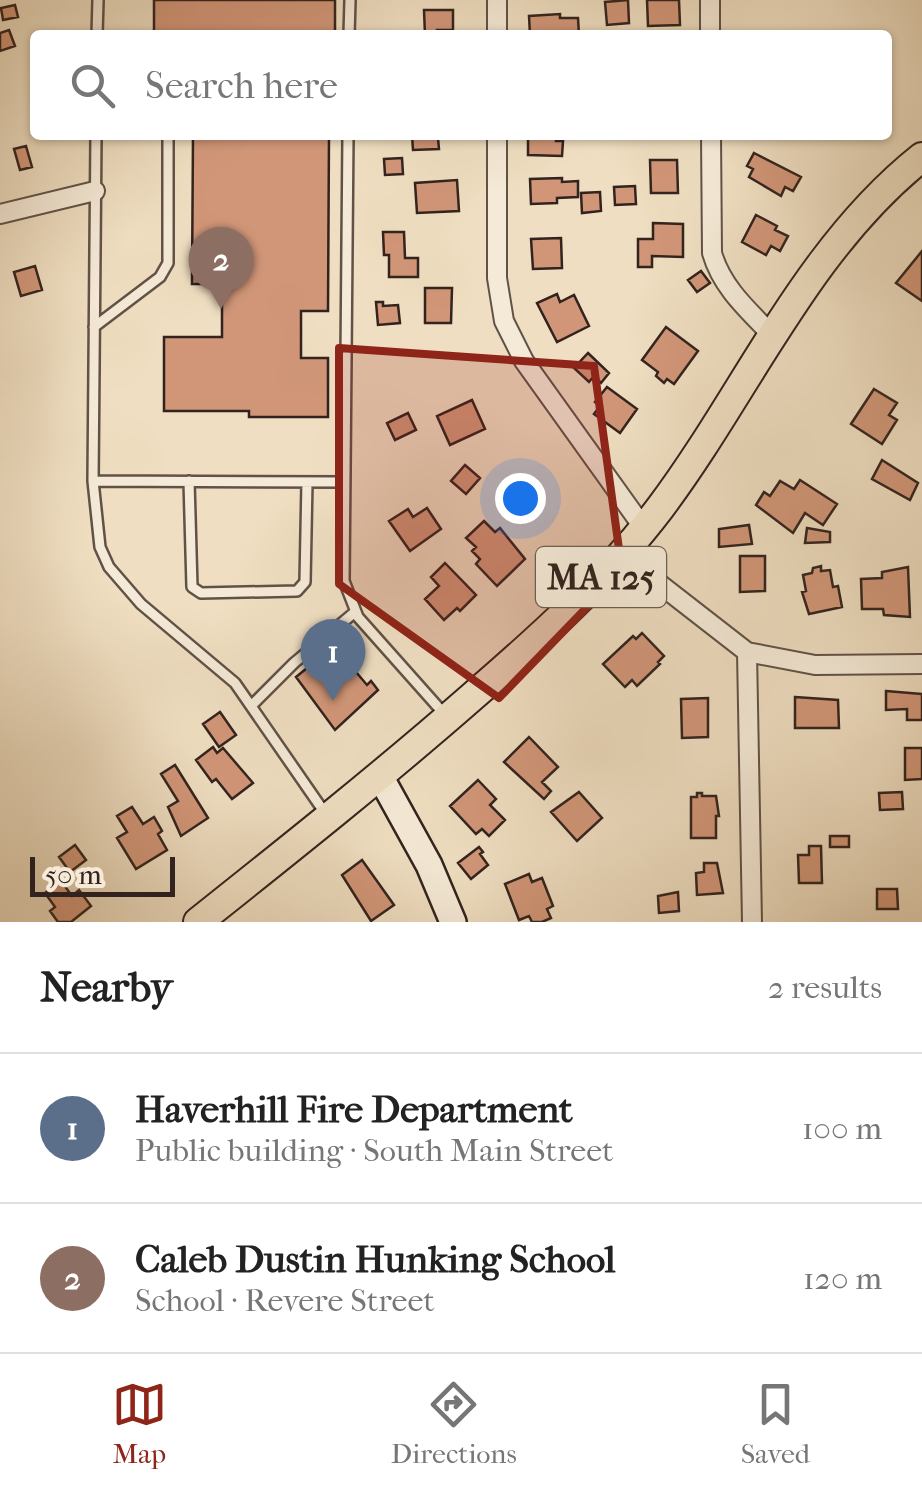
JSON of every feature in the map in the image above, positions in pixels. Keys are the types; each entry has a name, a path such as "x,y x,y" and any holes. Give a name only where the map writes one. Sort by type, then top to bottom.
{"main road":[{"name":"MA 125","path":"198,922 380,778 552,626 621,554 660,508 836,243 922,157"},
{"path":"380,778 429,865 453,922"}],"street":[{"path":"497,0 497,30"},
{"path":"710,0 710,30"},
{"path":"497,140 497,278 504,321 524,361 644,527"},
{"path":"711,140 712,253 716,268 734,295 773,336"},
{"path":"0,214 96,191"},
{"path":"621,554 747,652 815,665 922,664"},
{"path":"747,652 752,922"}],"lane":[{"path":"97,30 98,0"},
{"path":"349,30 350,0"},
{"path":"96,140 92,481 100,547 109,567 141,604 235,683 329,819"},
{"path":"94,327 160,277 168,263 168,140"},
{"path":"348,140 344,581 355,612 448,718"},
{"path":"92,481 345,482"},
{"path":"188,481 192,587 202,592 297,591 305,582 306,482"},
{"path":"251,706 355,612"}],"highlighted area":[{"path":"339,348 594,366 622,571 499,698 339,584"}],"building":[{"path":"154,0 335,0 335,30 154,30"},
{"path":"628,0 629,23 607,25 605,2"},
{"path":"647,0 679,0 680,25 648,26"},
{"path":"15,5 18,17 3,20 1,8"},
{"path":"424,10 453,10 453,30 425,30"},
{"path":"560,14 560,18 578,18 579,30 530,30 529,16"},
{"path":"9,30 15,46 0,51 0,33"},
{"path":"193,140 329,140 328,311 301,311 301,358 328,358 328,417 249,417 249,411 164,411 164,337 222,337 222,284 192,284"},
{"path":"412,140 438,140 439,149 413,150"},
{"path":"528,140 563,141 562,156 528,155"},
{"path":"26,146 32,167 20,170 14,149"},
{"path":"754,153 801,177 793,191 785,187 781,196 749,177 753,169 747,166"},
{"path":"402,158 403,174 385,175 384,159"},
{"path":"650,160 677,160 678,193 651,193"},
{"path":"562,178 562,182 578,181 578,197 531,204 530,179"},
{"path":"457,180 459,211 417,213 415,183"},
{"path":"635,186 636,204 615,205 614,187"},
{"path":"600,192 601,211 582,213 581,193"},
{"path":"756,215 788,236 780,251 771,246 766,255 742,242"},
{"path":"653,223 683,224 683,257 652,256 652,267 638,267 638,239 653,239"},
{"path":"383,232 404,232 405,258 418,258 418,277 389,277"},
{"path":"561,238 562,268 533,269 531,239"},
{"path":"922,251 922,301 896,283"},
{"path":"35,266 42,290 21,296 14,272"},
{"path":"701,271 710,283 697,292 688,280"},
{"path":"425,288 452,288 451,323 425,323"},
{"path":"557,294 560,302 574,295 589,326 557,342 537,303"},
{"path":"376,302 383,302 383,306 398,305 400,323 378,325"},
{"path":"666,327 698,351 674,384 667,379 664,383 656,376 658,372 642,360"},
{"path":"588,353 609,373 601,383 594,376 589,382 574,368"},
{"path":"607,387 637,409 620,433 594,414 600,406 595,402"},
{"path":"874,389 897,403 889,415 897,420 882,444 851,424"},
{"path":"472,400 485,429 450,445 437,416"},
{"path":"408,413 416,430 395,440 387,423"},
{"path":"882,460 918,483 910,500 872,479"},
{"path":"465,465 480,478 466,494 451,481"},
{"path":"800,480 837,504 823,525 805,513 793,533 756,505 764,492 770,496 780,481 794,489"},
{"path":"427,508 441,529 410,551 389,521 408,509 413,517"},
{"path":"484,521 495,532 500,528 525,559 497,586 476,564 480,559 472,551 476,547 466,538"},
{"path":"749,525 752,544 719,547 719,529"},
{"path":"807,528 830,532 830,542 805,543"},
{"path":"740,556 765,556 765,591 740,592"},
{"path":"445,563 476,595 444,620 425,599 439,586 431,577"},
{"path":"821,566 821,571 830,570 842,607 809,614 802,592 806,591 803,575"},
{"path":"908,567 910,617 884,615 883,609 862,609 861,579 882,578 882,572"},
{"path":"642,633 664,656 637,686 632,680 625,687 603,664 633,636 636,639"},
{"path":"334,646 367,685 371,681 378,690 335,730 296,677"},
{"path":"886,691 922,694 922,720 907,720 907,709 886,710"},
{"path":"795,697 838,700 839,728 795,728"},
{"path":"708,698 708,737 682,738 681,699"},
{"path":"220,712 236,735 219,747 203,724"},
{"path":"529,737 558,767 542,782 551,791 544,799 504,762"},
{"path":"213,747 217,753 223,748 253,783 232,799 216,779 212,782 196,760"},
{"path":"905,748 922,748 922,779 905,780"},
{"path":"175,765 208,818 181,836 168,807 178,801 161,774"},
{"path":"478,780 496,799 490,805 505,820 489,836 482,829 476,834 450,806"},
{"path":"579,792 602,818 577,841 551,812"},
{"path":"902,792 903,809 880,810 879,793"},
{"path":"697,793 716,796 716,838 691,838 691,797 697,797"},
{"path":"132,807 143,824 154,817 167,850 136,869 117,838 127,832 117,816"},
{"path":"830,836 849,836 849,847 830,847"},
{"path":"75,845 86,860 70,872 59,857"},
{"path":"809,846 821,846 822,883 799,883 798,855 809,855"},
{"path":"479,847 488,865 471,879 458,863"},
{"path":"362,860 394,905 371,921 342,875"},
{"path":"704,863 717,863 723,893 697,895 696,873 704,872"},
{"path":"529,874 532,882 542,878 553,906 547,909 551,918 542,922 532,922 529,916 519,920 505,884"},
{"path":"61,881 72,896 79,890 91,906 71,922 58,922 50,911 55,907 45,893"},
{"path":"877,889 897,889 898,909 877,909"},
{"path":"678,892 679,911 659,913 658,896"}],"place":[{"name":"Caleb Dustin Hunking School","path":"221,309"},
{"name":"Haverhill Fire Department","path":"333,701"}]}
